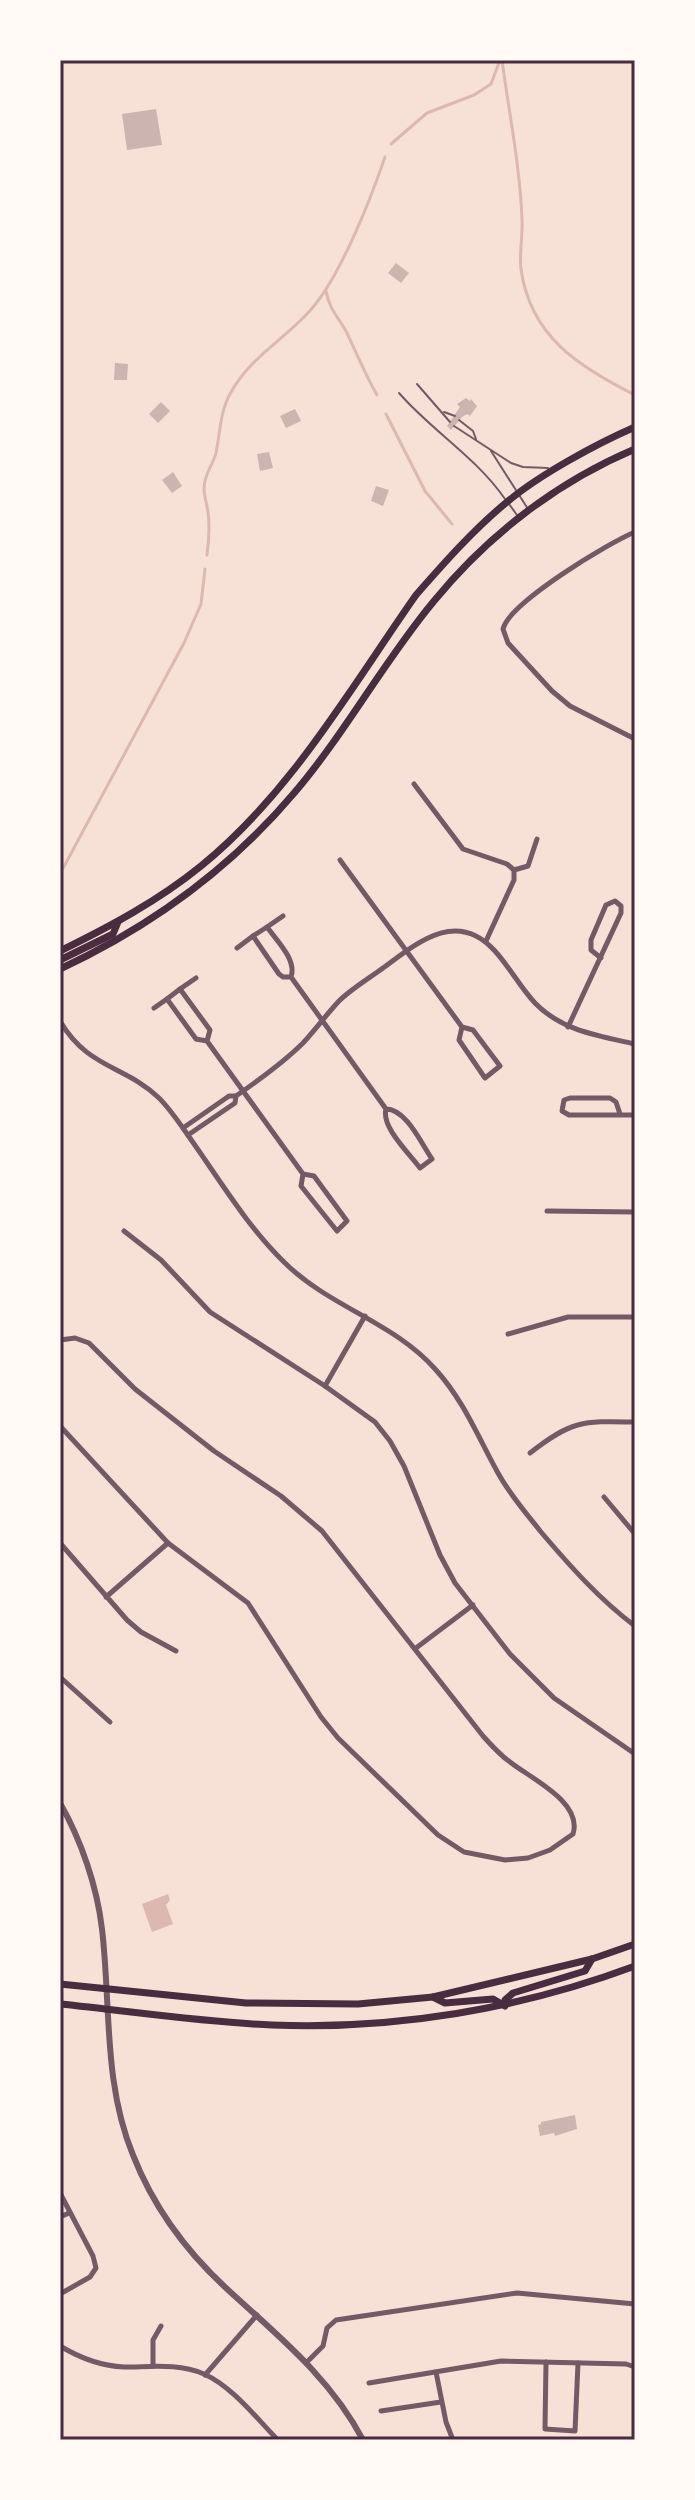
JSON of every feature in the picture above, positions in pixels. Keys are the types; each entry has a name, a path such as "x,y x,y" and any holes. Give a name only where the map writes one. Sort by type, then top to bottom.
{"main road":[{"path":"60,951 118,922 200,867 249,823 289,777 416,595 507,501 557,469 635,427"},
{"path":"60,969 161,912 243,847 315,767 433,601 482,549 559,488 635,449"},
{"path":"60,960 113,934 118,922"},
{"path":"60,1984 285,2005 358,2004 433,1997 592,1959 635,1944"},
{"path":"505,2006 505,2000 513,1993 585,1971 592,1959"},
{"path":"60,2004 234,2023 319,2025 389,2021 505,2006 635,1966"},
{"path":"433,1997 445,2003 493,1999 505,2006"}],"street":[{"path":"635,532 562,574 509,617 503,629 508,643 552,691 570,706 635,739"},
{"path":"414,784 463,849 507,864 514,870 514,880 486,941"},
{"path":"514,870 528,866 537,839"},
{"path":"340,860 462,1027 473,1030 500,1066 485,1078 459,1040 462,1027"},
{"path":"568,1027 601,958 621,913 621,906 615,901 608,902 591,940 591,950 601,958"},
{"path":"237,948 283,916"},
{"path":"267,927 292,962 294,972 291,977"},
{"path":"183,1128 229,1096 236,1096 302,1044 341,999 406,951 436,933 448,930 474,935 486,941 534,1002 550,1017 568,1027 635,1044"},
{"path":"253,936 279,974 291,977"},
{"path":"291,977 386,1109 387,1123 420,1168 432,1159 400,1113 386,1109"},
{"path":"154,1008 196,978"},
{"path":"180,989 210,1030 207,1041"},
{"path":"167,999 196,1039 207,1041 303,1174 314,1176 347,1221 337,1231 301,1186 303,1174"},
{"path":"60,1021 86,1053 157,1096 261,1237 284,1262 308,1283 401,1339 435,1368 471,1418 514,1500 595,1593 635,1626"},
{"path":"188,1135 235,1103 236,1096"},
{"path":"620,1114 616,1102 610,1098 570,1098 564,1100 562,1105 562,1111 569,1115 635,1115"},
{"path":"547,1211 635,1212"},
{"path":"124,1231 161,1260 210,1312 375,1422 404,1466 440,1555 455,1583 510,1654 565,1706 635,1754"},
{"path":"325,1386 365,1316"},
{"path":"508,1334 568,1317 635,1317"},
{"path":"60,1340 75,1338 89,1343 135,1389 214,1451 302,1512 322,1531 483,1736 509,1761 556,1795 570,1812 575,1827 568,1838 550,1850 528,1858 505,1860 483,1858 450,1844 338,1738 321,1717 248,1603 168,1543 60,1426"},
{"path":"530,1453 572,1425 589,1421 635,1422"},
{"path":"604,1497 635,1534"},
{"path":"60,1543 141,1632 176,1651"},
{"path":"106,1597 168,1543"},
{"path":"416,1648 473,1605"},
{"path":"60,1677 110,1722"},
{"path":"60,1803 77,1838 101,1925 110,2062 132,2155 169,2223 195,2256 307,2362 336,2396 363,2440"},
{"path":"60,2193 93,2256 96,2268 90,2277 60,2294"},
{"path":"60,2217 69,2213"},
{"path":"307,2362 323,2346 327,2328 336,2320 517,2293 635,2304"},
{"path":"205,2375 257,2315"},
{"path":"153,2365 153,2340 161,2326"},
{"path":"60,2346 98,2363 123,2367 153,2365 205,2375 229,2391 278,2440"},
{"path":"369,2383 501,2361 626,2364 635,2367"},
{"path":"546,2362 545,2429 575,2431 578,2363"},
{"path":"436,2372 441,2402 453,2440"},
{"path":"381,2411 441,2402"}],"lane":[{"path":"417,384 450,422"},
{"path":"399,393 417,414 481,469 519,518"},
{"path":"443,412 455,416"},
{"path":"459,420 473,431 477,440"},
{"path":"454,426 518,466 557,469"},
{"path":"490,450 529,510"}],"shaded area":[{"path":"168,1894 170,1900 166,1905 173,1924 152,1932 142,1904"}],"building":[{"path":"156,109 162,145 127,150 122,114"},
{"path":"396,263 409,273 401,283 388,273"},
{"path":"115,363 128,364 127,380 114,380"},
{"path":"466,398 477,406 470,416 462,417 451,430 447,426 460,407 457,404"},
{"path":"161,402 170,411 158,423 149,414"},
{"path":"295,409 301,421 286,428 280,416"},
{"path":"269,452 273,468 260,471 257,454"},
{"path":"173,472 182,486 172,493 162,480"},
{"path":"376,486 389,490 383,506 371,501"},
{"path":"575,2115 577,2129 555,2136 554,2133 540,2136 538,2125 541,2122"}],"waterway":[{"path":"391,144 427,113 474,95 491,84 500,60"},
{"path":"502,60 519,179 521,269 526,293 546,331 560,347 595,373 635,395"},
{"path":"207,555 209,523 204,483 216,453 227,401 246,371 306,315 330,283 362,218 385,157"},
{"path":"326,291 377,395"},
{"path":"386,414 425,491 452,524"},
{"path":"60,874 184,643 201,604 205,569"}]}
